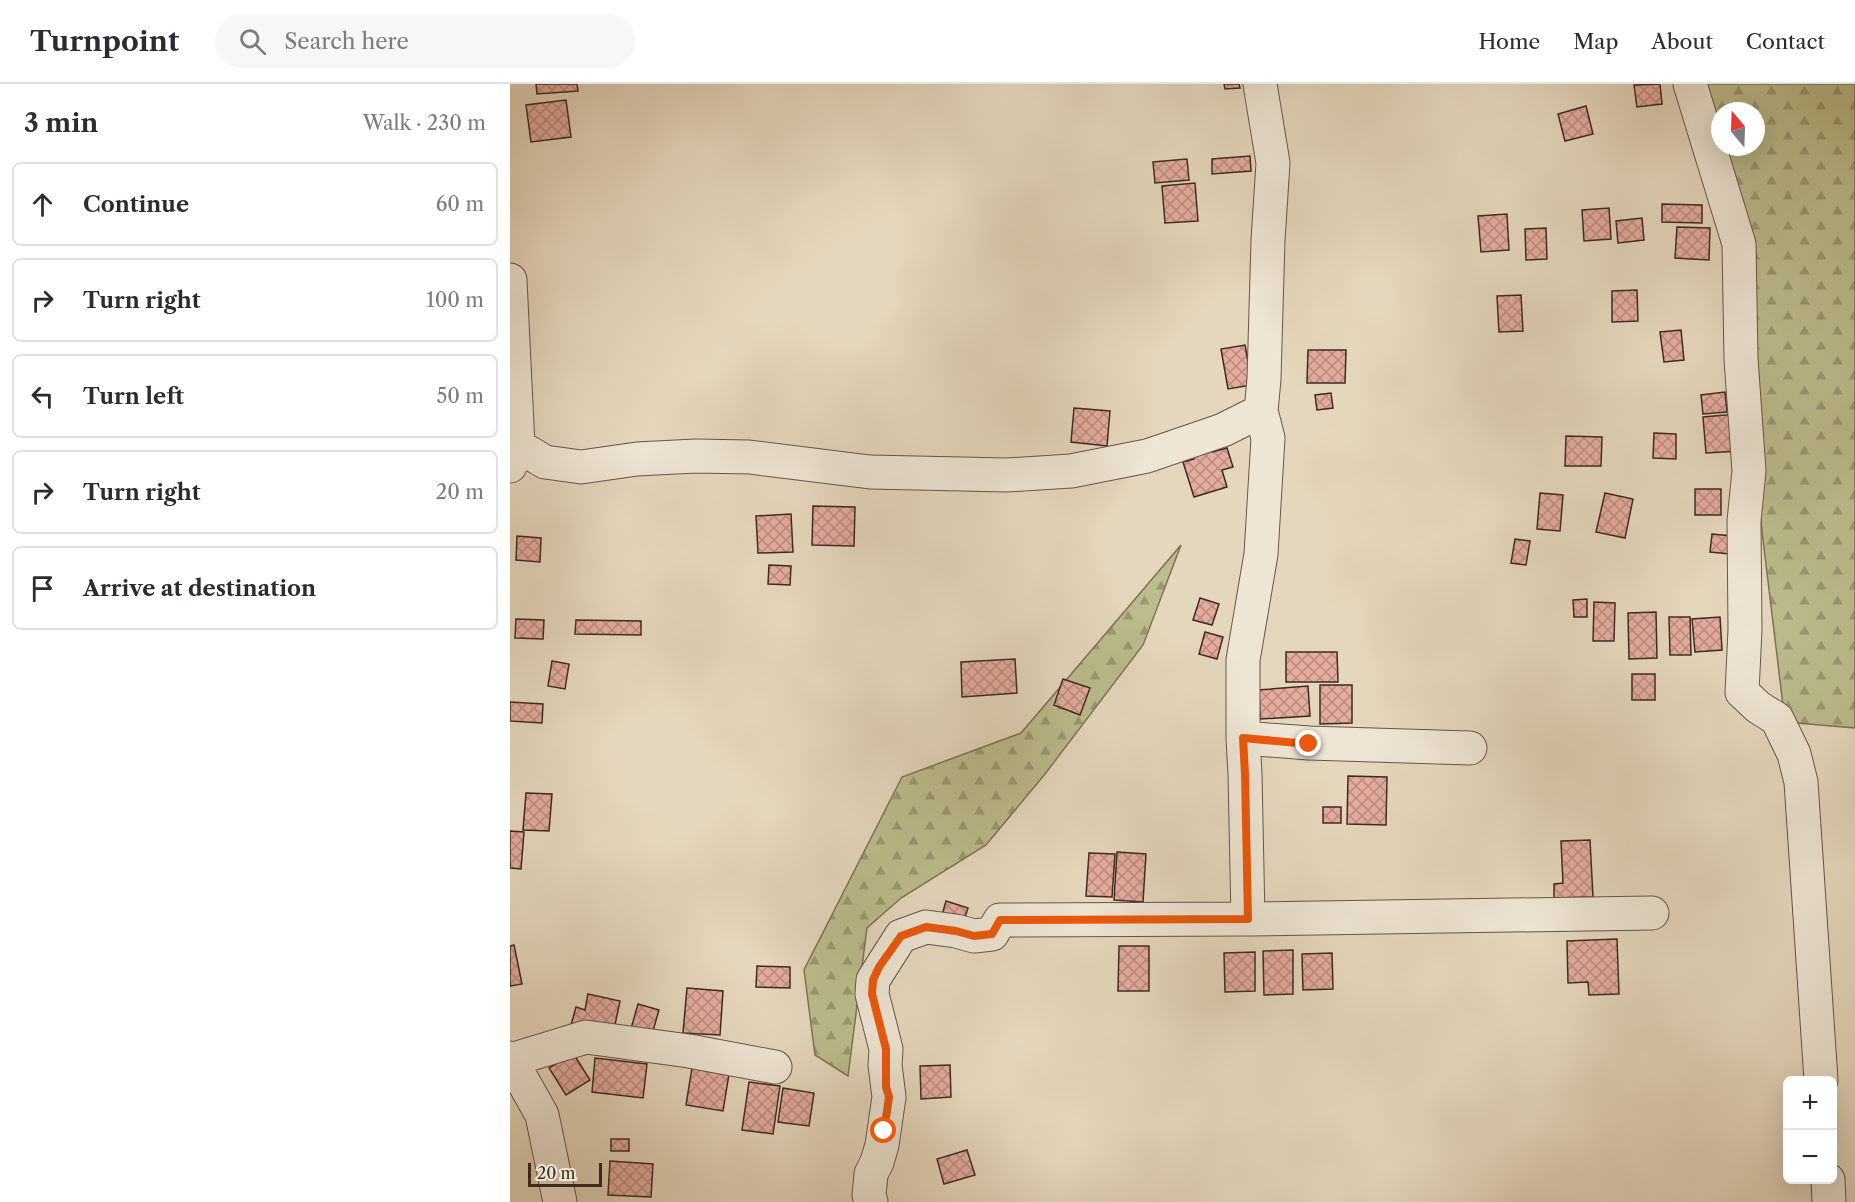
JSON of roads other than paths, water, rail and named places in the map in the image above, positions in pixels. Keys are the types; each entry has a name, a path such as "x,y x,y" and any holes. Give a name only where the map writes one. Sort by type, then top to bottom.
{"street":[{"path":"1248,919 1243,738 1244,660 1261,554 1268,438 1261,411 1273,163 1260,84"},
{"path":"1690,84 1739,244 1741,360 1749,471 1744,521 1745,630 1742,692 1758,707 1777,719 1794,754 1801,782 1821,1076"},
{"path":"510,280 514,456 545,462 581,467 637,459 696,456 749,457 870,472 1007,475 1071,471 1146,456 1223,430 1261,411"},
{"path":"1243,738 1309,744 1470,748"},
{"path":"871,1202 869,1195 871,1174 878,1162 882,1145 889,1097 886,1087 886,1049 872,994 873,980 879,967 901,936 926,927 974,936 992,934 1000,920 1652,913"},
{"path":"560,1202 542,1115 511,1059 586,1037 688,1051 775,1068"},
{"path":"1828,1184 1829,1202"}]}
